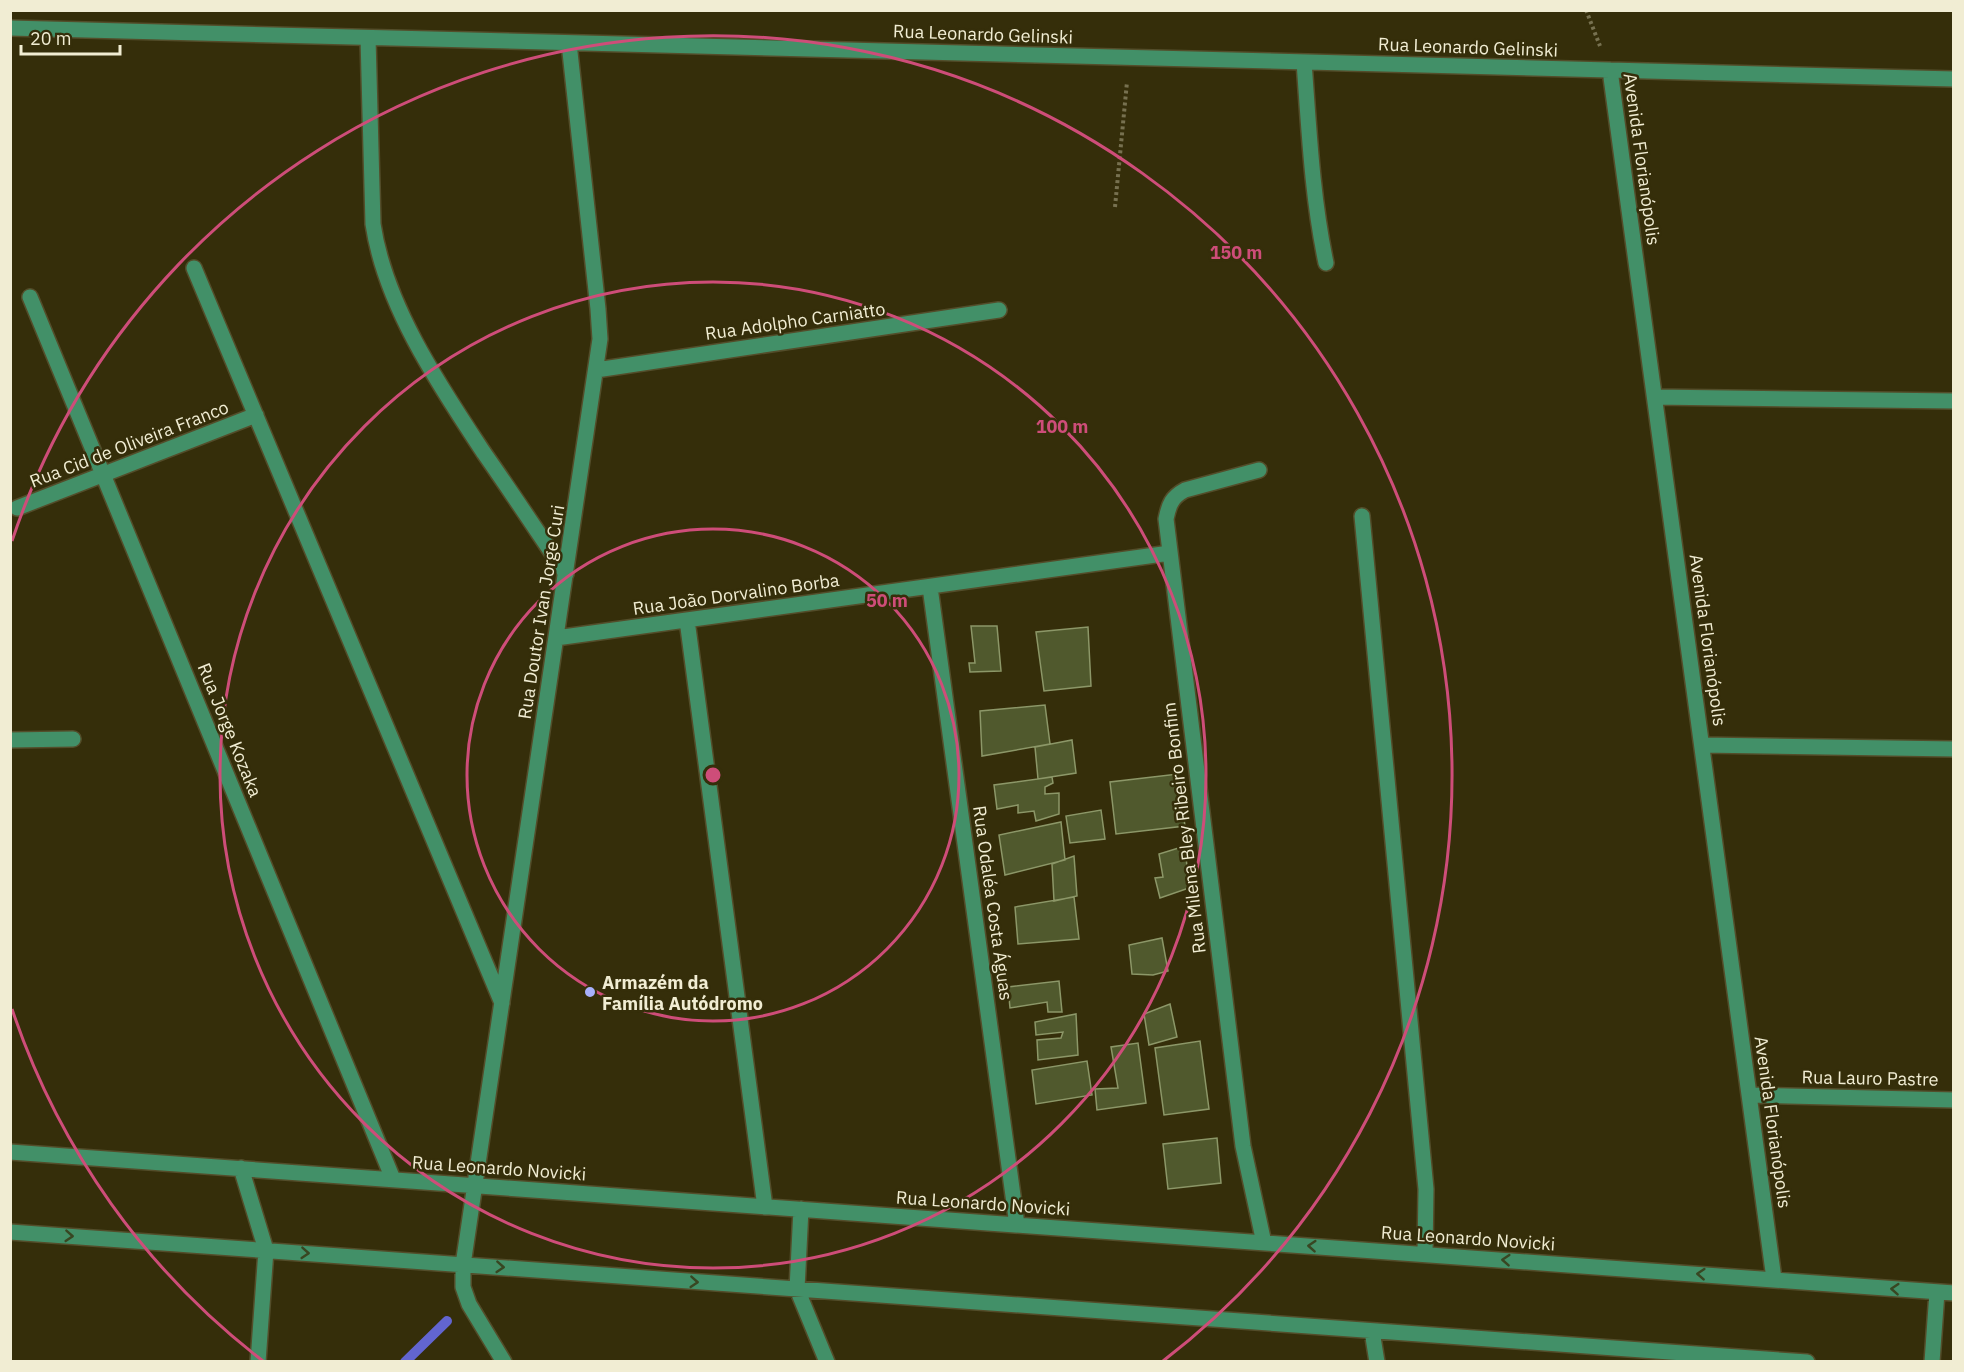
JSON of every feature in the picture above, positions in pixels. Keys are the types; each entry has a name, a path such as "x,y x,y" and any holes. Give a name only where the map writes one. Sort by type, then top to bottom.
{"street":[{"name":"Rua Leonardo Gelinski","path":"10,28 1953,79"},
{"path":"368,38 373,224 377,251 429,367 566,574"},
{"name":"Rua Doutor Ivan Jorge Curi","path":"504,1362 469,1304 463,1287 463,1265 600,339 569,43"},
{"path":"1304,62 1318,228 1326,263"},
{"name":"Avenida Florianópolis","path":"1610,70 1774,1280"},
{"path":"194,268 502,1002"},
{"name":"Rua Jorge Kozaka","path":"30,297 393,1179"},
{"name":"Rua Adolpho Carniatto","path":"596,370 999,310"},
{"path":"1655,397 1953,401"},
{"name":"Rua Cid de Oliveira Franco","path":"17,508 256,415"},
{"name":"Rua Milena Bley Ribeiro Bonfim","path":"1259,470 1185,490 1174,496 1168,507 1166,519 1243,1146 1264,1243"},
{"path":"1362,516 1426,1189 1425,1254"},
{"name":"Rua João Dorvalino Borba","path":"556,638 1170,553"},
{"name":"Rua Odaléa Costa Águas","path":"930,587 1017,1225"},
{"path":"687,620 765,1207"},
{"path":"10,740 73,739"},
{"path":"1702,745 1953,749"},
{"name":"Rua Lauro Pastre","path":"1749,1095 1953,1100"},
{"name":"Rua Leonardo Novicki","path":"10,1152 1953,1293"},
{"path":"241,1168 266,1250 258,1362"},
{"path":"801,1209 797,1289 827,1362"},
{"path":"10,1232 1807,1362"},
{"path":"1932,1362 1937,1292"},
{"path":"1372,1331 1377,1362"}],"path":[{"name":"Avenida Florianópolis","path":"1586,10 1610,70"},
{"path":"1115,207 1129,58"}],"building":[{"path":"971,626 997,626 1001,671 970,672 969,663 975,663"},
{"path":"1088,627 1091,686 1044,691 1036,632"},
{"path":"1045,705 1050,744 982,756 980,711"},
{"path":"1072,740 1076,773 1038,779 1035,747"},
{"path":"1178,774 1185,826 1116,834 1110,782"},
{"path":"1052,777 1053,783 1045,787 1045,794 1059,793 1059,814 1036,821 1034,811 1018,813 1018,805 997,809 994,785"},
{"path":"1101,810 1105,839 1070,843 1066,816"},
{"path":"1061,822 1065,860 1005,875 999,835"},
{"path":"1185,846 1189,888 1160,898 1155,878 1163,877 1159,854"},
{"path":"1074,856 1077,896 1054,901 1052,864"},
{"path":"1074,897 1079,939 1018,944 1015,907"},
{"path":"1162,938 1168,971 1153,975 1132,974 1129,945"},
{"path":"1059,981 1062,1012 1048,1012 1047,1002 1010,1008 1008,987"},
{"path":"1170,1004 1177,1037 1149,1045 1144,1014"},
{"path":"1076,1014 1078,1055 1038,1060 1037,1040 1061,1038 1063,1032 1036,1035 1035,1022"},
{"path":"1200,1041 1209,1109 1164,1115 1155,1048"},
{"path":"1138,1043 1146,1103 1097,1110 1095,1089 1118,1088 1111,1047"},
{"path":"1087,1061 1092,1095 1036,1104 1032,1070"},
{"path":"1217,1138 1221,1183 1168,1189 1163,1144"}],"waterway":[{"path":"405,1362 447,1321"}],"place":[{"name":"Armazém da Família Autódromo","path":"590,992"}]}
